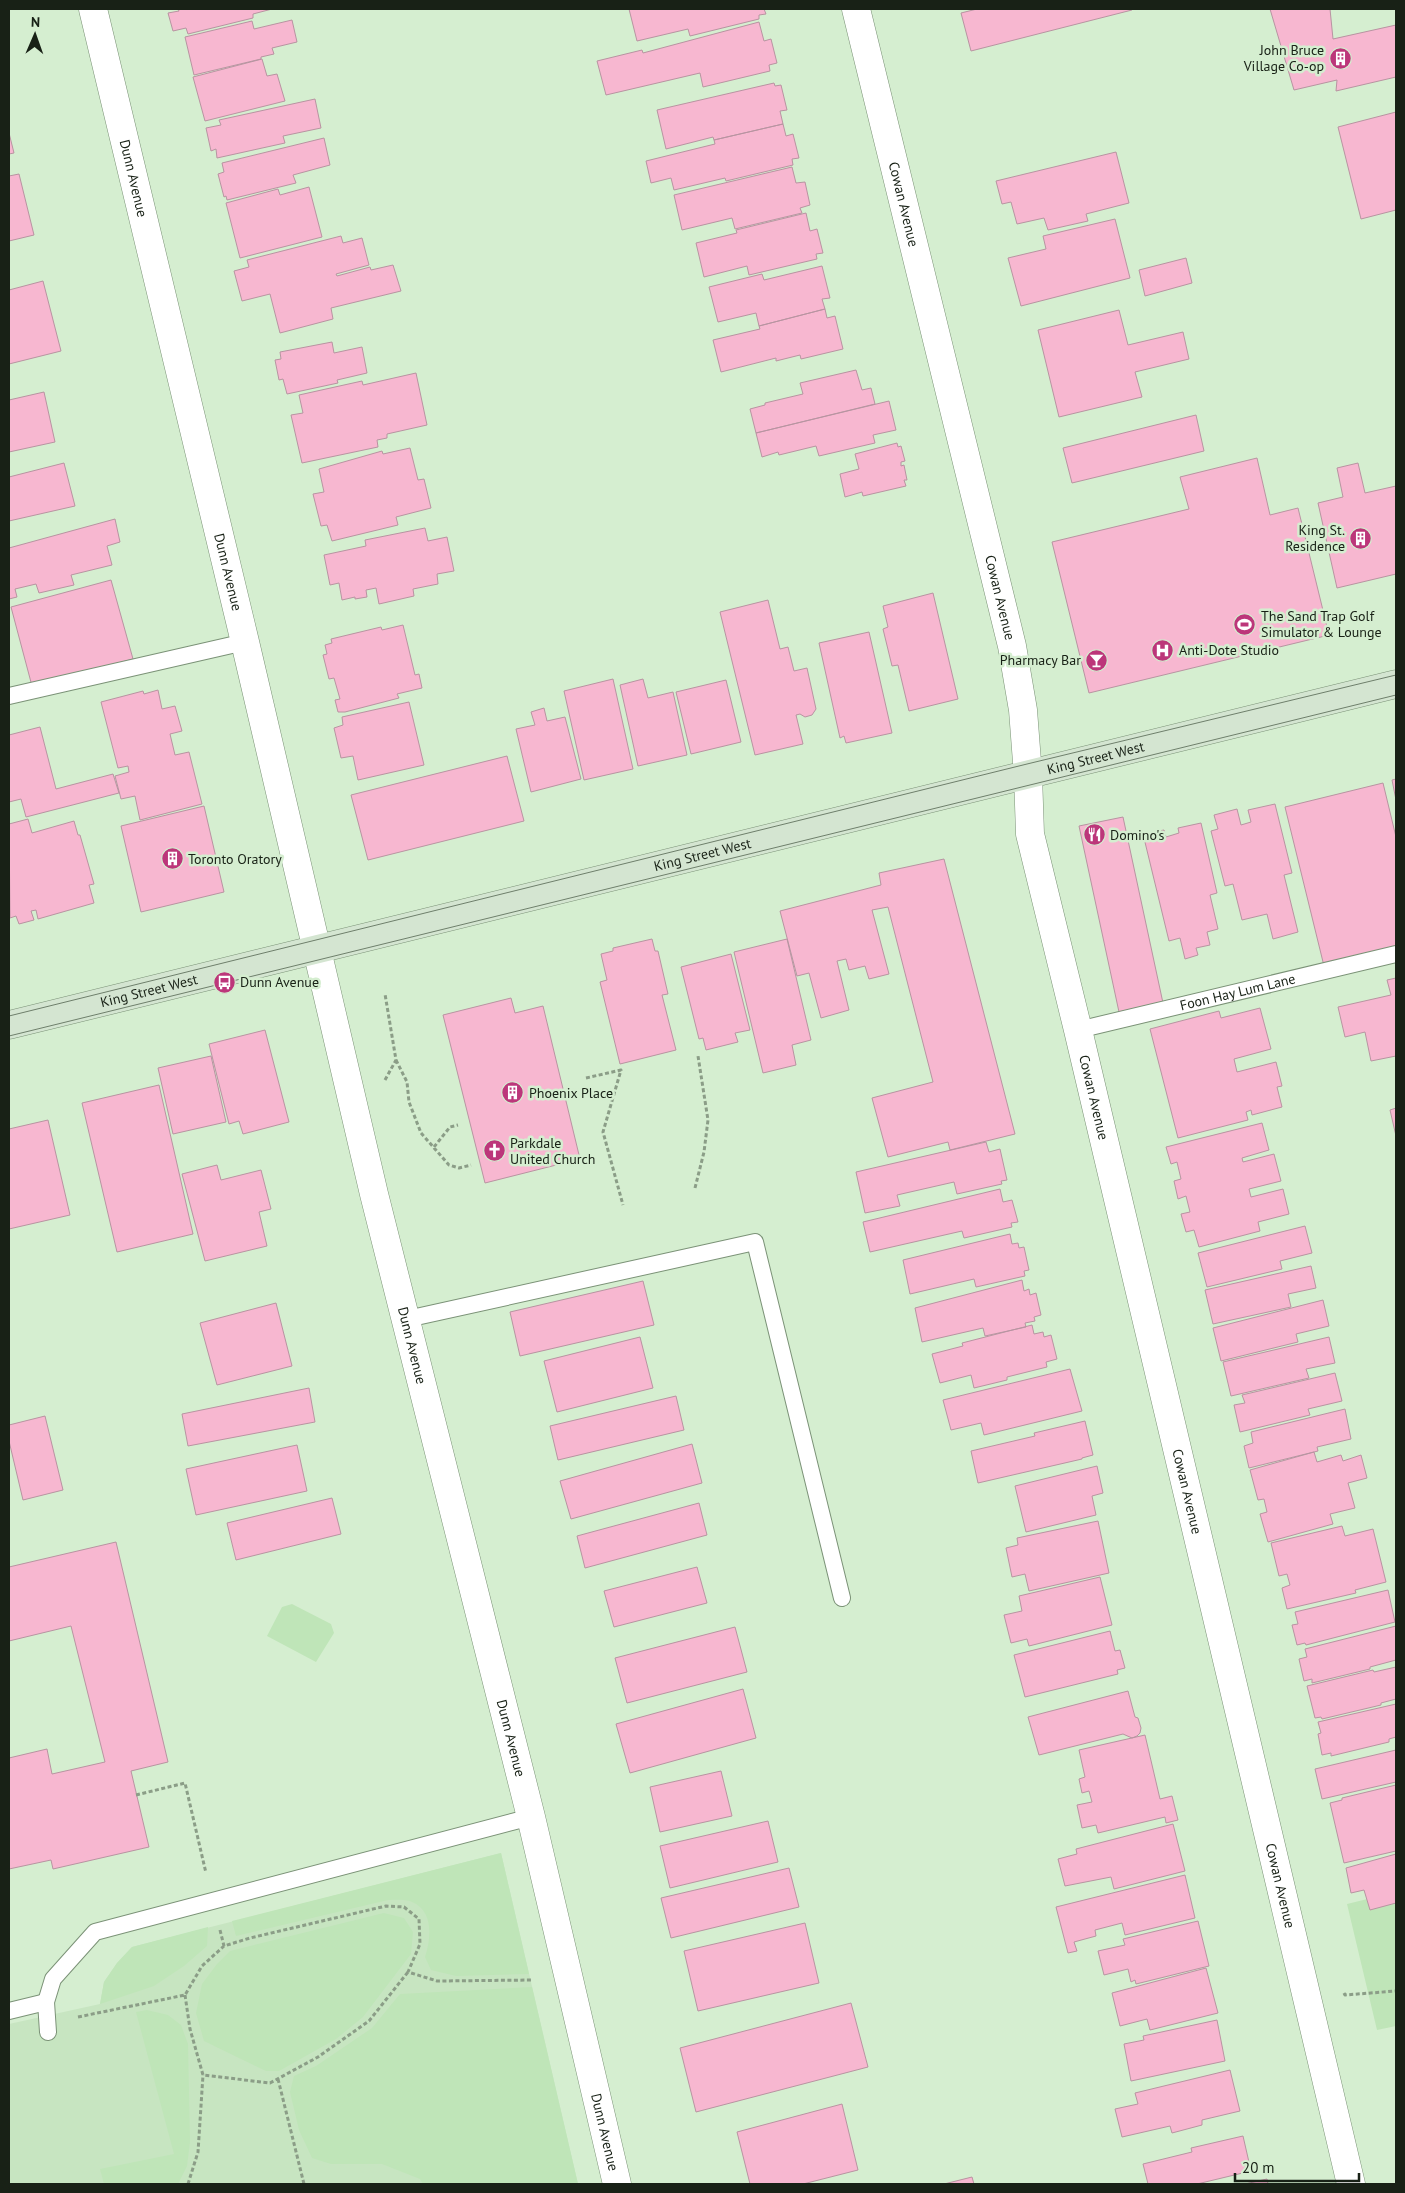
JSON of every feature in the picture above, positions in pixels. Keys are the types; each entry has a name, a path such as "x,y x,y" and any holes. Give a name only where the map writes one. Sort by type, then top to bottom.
{"main road":[{"name":"King Street West","path":"9,1025 1396,684"}],"street":[{"name":"Dunn Avenue","path":"93,9 245,642 374,1194 531,1817 617,2184"},
{"name":"Cowan Avenue","path":"856,9 1012,646 1023,710 1030,834 1351,2184"}],"lane":[{"path":"9,696 245,642"},
{"name":"Foon Hay Lum Lane","path":"1078,1030 1396,954"},
{"path":"407,1319 755,1242 842,1598"},
{"path":"48,2032 46,2002 53,1979 95,1932 531,1817"},
{"path":"9,2011 46,2002"}],"path":[{"path":"385,994 396,1060 407,1082 409,1102 421,1133 449,1165 460,1168 471,1165"},
{"path":"695,1188 704,1152 708,1120 698,1056"},
{"path":"384,1083 396,1060"},
{"path":"586,1078 621,1070 603,1132 623,1205"},
{"path":"434,1147 450,1127 458,1125"},
{"path":"136,1795 185,1783 224,1946"},
{"path":"188,2184 198,2152 203,2074 190,2029 185,1995 202,1966 224,1946 250,1938 386,1906 404,1906 419,1919 420,1944 408,1972 369,2021 318,2057 270,2083 203,2074"},
{"path":"408,1972 437,1981 540,1980 566,1968"},
{"path":"1301,1974 1324,1973 1345,1994 1396,1991"},
{"path":"134,2004 185,1995"},
{"path":"278,2079 304,2184"}],"shaded area":[{"path":"292,1604 331,1624 334,1633 316,1662 267,1636 282,1607"},
{"path":"501,1853 578,2184 9,2184 9,2024 100,2004 104,1982 117,1963 132,1947"},
{"path":"501,1853 529,1974 456,1976 431,1970 425,1957 429,1942 427,1919 419,1906 407,1900 388,1900 236,1936 232,1921"},
{"path":"1396,1892 1396,2026 1377,2030 1347,1904"},
{"path":"384,1913 404,1918 413,1932 411,1954 363,2017 336,2039 279,2071 266,2071 204,2041 196,2013 202,1984 217,1964 230,1951"},
{"path":"208,1927 207,1946 184,1966 154,1986 100,2004 104,1982 117,1963 132,1947"},
{"path":"532,1987 578,2184 423,2184 420,2179 382,2164 331,2164 312,2158 299,2130 290,2092 294,2076 316,2066 372,2028 400,1994"},
{"path":"147,2010 168,2015 181,2025 188,2044 190,2142 187,2166 178,2184 104,2184 100,2169 174,2154 136,2012"}],"building":[{"path":"178,9 272,9 253,14 253,18 188,34 186,28 173,31 168,13 179,11"},
{"path":"629,9 764,9 766,14 759,15 759,19 690,36 688,29 637,41"},
{"path":"977,9 1132,10 971,51 961,13"},
{"name":"John Bruce Village Co-op","path":"1270,9 1330,9 1333,39 1396,25 1396,77 1336,91 1337,80 1294,90"},
{"path":"292,20 297,42 272,48 274,54 261,57 261,59 194,75 185,37 252,21 254,29"},
{"path":"759,22 764,41 771,39 777,63 769,65 770,71 703,87 700,73 606,95 597,61 642,50 643,53"},
{"path":"262,59 267,76 277,74 285,101 205,121 193,77"},
{"path":"774,83 775,86 781,85 787,110 780,111 783,124 714,140 713,137 666,149 657,110"},
{"path":"315,99 321,128 283,136 285,143 217,158 216,149 211,151 206,128 221,125 219,120"},
{"path":"1396,112 1396,210 1361,219 1338,127"},
{"path":"783,124 786,136 793,134 799,158 792,159 793,165 726,181 725,178 674,190 671,178 651,183 646,161 715,144 714,140"},
{"path":"9,133 14,153 9,154"},
{"path":"324,138 330,165 293,175 296,183 227,200 226,196 224,197 218,174 224,172 222,163"},
{"path":"1116,152 1129,203 1086,214 1088,221 1048,230 1044,218 1017,224 1011,202 1002,204 996,181"},
{"path":"792,167 796,183 805,182 810,205 800,208 802,213 735,229 732,218 682,230 674,195"},
{"path":"19,174 34,235 9,241 9,176"},
{"path":"309,187 322,237 240,258 226,203 278,189 280,195"},
{"path":"806,213 810,231 817,229 823,253 816,254 817,259 749,275 747,266 704,277 696,243 737,233 736,230"},
{"path":"1115,219 1130,278 1021,306 1008,258 1046,249 1043,236"},
{"path":"341,236 343,243 362,238 369,265 336,274 337,276 370,267 371,270 393,265 401,291 331,308 333,319 280,333 270,294 242,301 234,271 249,267 247,260"},
{"path":"1186,258 1192,283 1145,296 1139,270"},
{"path":"822,266 830,298 822,299 825,309 759,326 756,313 718,322 709,287 762,274 764,280"},
{"path":"43,281 61,351 9,364 9,290"},
{"path":"825,309 827,318 835,316 843,349 801,359 800,355 776,361 776,358 721,372 713,340 760,329 759,326"},
{"path":"1119,310 1128,345 1183,332 1189,359 1135,372 1142,397 1059,417 1038,330"},
{"path":"332,342 334,353 362,347 367,373 337,380 338,383 287,394 283,379 279,380 275,360 281,359 280,352"},
{"path":"856,370 862,390 871,388 875,404 756,433 750,409 765,405 765,403 803,394 800,383"},
{"path":"416,373 427,425 387,434 387,438 377,440 378,447 302,463 291,415 303,413 299,395 362,381 363,385"},
{"path":"44,392 55,442 9,452 9,400"},
{"path":"889,401 896,430 873,435 875,443 819,456 816,446 779,455 778,452 762,457 756,433"},
{"path":"1196,415 1204,451 1072,483 1063,448"},
{"path":"897,443 898,447 901,446 905,461 901,462 901,466 904,465 907,480 904,480 906,486 863,496 862,492 845,497 840,474 859,469 855,454"},
{"path":"410,448 418,480 424,479 431,508 396,517 398,525 332,541 327,525 321,526 313,494 324,492 319,469 382,451 383,454"},
{"path":"1257,458 1270,515 1298,508 1329,635 1089,693 1052,542 1189,509 1180,477"},
{"path":"64,463 75,506 9,521 9,477"},
{"name":"King St. Residence","path":"1358,463 1365,493 1396,486 1396,574 1337,588 1318,503 1343,497 1337,468"},
{"path":"115,519 120,542 107,546 112,565 71,575 74,585 39,593 36,584 15,589 17,597 9,599 9,548"},
{"path":"425,528 428,541 447,537 454,571 437,574 438,584 413,589 414,596 379,604 376,588 366,590 367,597 342,600 339,583 330,585 324,555 366,546 365,540"},
{"path":"111,580 133,659 32,686 11,607"},
{"path":"933,593 958,699 909,711 898,665 892,666 883,629 888,627 883,606"},
{"path":"768,600 780,649 788,647 794,671 807,668 816,709 812,715 805,717 800,714 796,715 803,744 755,755 720,612"},
{"path":"403,625 415,675 419,674 422,688 397,694 399,698 345,712 338,712 335,700 340,699 334,678 329,679 323,655 327,654 325,645 332,643 331,639 381,627 382,630"},
{"path":"869,632 892,733 846,743 844,736 840,738 819,643"},
{"path":"613,679 633,769 584,780 564,691"},
{"path":"643,679 648,698 673,692 687,755 638,766 620,685"},
{"path":"726,680 741,742 691,754 676,692"},
{"path":"158,690 162,709 175,706 182,731 170,734 175,755 189,752 202,804 140,820 135,796 121,799 115,776 129,772 128,766 118,768 101,702 143,691 144,694"},
{"path":"409,702 424,765 358,780 353,756 341,758 334,728 343,725 342,717"},
{"path":"544,708 547,721 565,717 581,779 531,792 516,729 535,725 531,712"},
{"path":"40,727 56,789 113,774 119,793 26,817 21,799 9,802 9,735"},
{"path":"507,756 524,821 368,860 351,795"},
{"path":"1396,779 1396,800 1392,780"},
{"path":"1383,783 1396,837 1396,948 1324,966 1285,807"},
{"path":"1275,804 1292,873 1284,875 1298,932 1273,939 1267,914 1242,920 1233,884 1225,886 1211,831 1218,829 1214,815 1237,809 1241,825 1251,822 1248,810"},
{"name":"Toronto Oratory","path":"204,806 224,892 141,912 121,826"},
{"path":"1123,817 1163,1003 1119,1012 1079,826"},
{"path":"28,819 32,833 74,821 94,884 89,885 94,903 38,919 36,910 31,911 34,920 19,924 16,916 10,918 9,824"},
{"path":"1201,823 1217,893 1210,895 1218,929 1207,932 1210,945 1196,948 1198,955 1185,959 1180,938 1169,941 1143,834 1164,830 1166,837 1179,833 1178,828"},
{"path":"944,859 1015,1134 950,1150 948,1142 888,1157 872,1098 933,1082 888,907 872,910 889,974 869,979 865,966 849,970 846,959 837,961 849,1010 821,1018 809,973 797,976 780,911 881,885 879,873"},
{"path":"652,939 655,951 658,951 668,994 662,995 676,1050 620,1064 600,982 607,980 601,954 613,951 613,948"},
{"path":"787,939 811,1040 792,1045 796,1065 763,1073 734,952"},
{"path":"731,954 750,1030 735,1033 738,1042 706,1050 703,1038 699,1039 681,967"},
{"path":"1396,978 1396,1056 1371,1061 1365,1032 1345,1037 1338,1007 1391,995 1387,980"},
{"name":"Phoenix Place","path":"511,998 515,1013 543,1006 580,1159 485,1183 443,1015"},
{"path":"1260,1008 1271,1049 1234,1059 1237,1072 1276,1062 1282,1086 1277,1087 1282,1107 1252,1115 1251,1110 1246,1112 1248,1120 1178,1138 1150,1029 1219,1011 1221,1018"},
{"path":"265,1030 289,1122 243,1134 239,1121 229,1124 209,1044"},
{"path":"211,1056 226,1122 173,1134 158,1068"},
{"path":"159,1085 193,1234 117,1252 82,1103"},
{"path":"1396,1108 1396,1136 1390,1110"},
{"path":"48,1120 70,1215 9,1229 9,1129"},
{"path":"1262,1123 1269,1150 1242,1158 1243,1162 1274,1154 1281,1181 1249,1189 1251,1197 1283,1189 1289,1214 1258,1222 1260,1231 1199,1247 1194,1230 1186,1232 1181,1214 1190,1212 1186,1196 1178,1199 1174,1181 1181,1179 1177,1162 1171,1164 1166,1147"},
{"path":"986,1142 989,1152 1000,1149 1007,1180 1001,1181 1002,1184 957,1194 954,1182 897,1195 900,1206 865,1213 856,1172"},
{"path":"217,1165 221,1180 261,1170 271,1209 259,1212 267,1246 205,1261 182,1174"},
{"path":"1000,1189 1003,1202 1012,1200 1018,1222 1011,1223 1012,1227 964,1238 962,1231 870,1252 863,1222"},
{"path":"1305,1226 1312,1253 1280,1261 1282,1269 1207,1287 1198,1253"},
{"path":"1010,1234 1012,1244 1018,1243 1019,1248 1024,1247 1029,1270 1024,1271 1025,1276 976,1287 974,1279 910,1294 903,1260"},
{"path":"1311,1266 1316,1288 1288,1294 1291,1307 1213,1324 1205,1290"},
{"path":"1022,1280 1024,1291 1029,1289 1030,1295 1036,1293 1041,1315 1034,1317 1035,1321 1025,1323 1026,1327 985,1336 983,1328 922,1342 915,1308"},
{"path":"643,1281 654,1325 520,1356 510,1312"},
{"path":"1323,1300 1329,1326 1296,1334 1298,1342 1221,1361 1213,1328"},
{"path":"276,1303 292,1366 217,1385 200,1323"},
{"path":"1032,1325 1034,1334 1043,1332 1044,1337 1051,1335 1057,1359 1046,1362 1047,1367 974,1388 971,1375 940,1383 932,1354 963,1346 962,1343"},
{"path":"640,1337 653,1388 557,1412 544,1361"},
{"path":"1329,1337 1335,1363 1306,1369 1309,1378 1231,1396 1223,1362"},
{"path":"1070,1369 1082,1411 984,1435 981,1423 951,1430 943,1400"},
{"path":"1335,1373 1342,1401 1308,1409 1310,1415 1240,1432 1234,1405 1245,1403 1242,1395"},
{"path":"309,1388 315,1422 188,1446 182,1414"},
{"path":"676,1396 684,1430 558,1460 550,1426"},
{"path":"1345,1409 1351,1439 1317,1447 1318,1451 1249,1468 1244,1446 1253,1443 1251,1432"},
{"path":"45,1416 63,1490 23,1500 9,1441 9,1425"},
{"path":"1085,1421 1093,1455 978,1483 971,1451 1035,1436 1034,1433"},
{"path":"692,1444 702,1483 571,1519 560,1481"},
{"path":"297,1445 307,1491 196,1515 186,1469"},
{"path":"1314,1452 1317,1462 1341,1455 1343,1461 1361,1455 1367,1478 1348,1483 1355,1508 1330,1514 1333,1524 1268,1542 1260,1514 1267,1512 1264,1499 1258,1500 1250,1470"},
{"path":"1097,1466 1103,1493 1092,1496 1096,1515 1026,1532 1015,1486"},
{"path":"332,1498 341,1534 236,1560 227,1523"},
{"path":"699,1503 707,1535 585,1568 577,1536"},
{"path":"1098,1521 1109,1573 1029,1591 1025,1574 1012,1577 1006,1548 1018,1545 1017,1538"},
{"path":"1342,1526 1345,1536 1373,1529 1386,1582 1355,1590 1356,1593 1287,1609 1282,1588 1290,1585 1287,1574 1279,1576 1271,1543"},
{"path":"116,1542 168,1762 131,1771 149,1847 53,1869 51,1860 9,1869 9,1758 47,1749 52,1774 105,1762 71,1626 9,1641 9,1567"},
{"path":"697,1567 707,1603 614,1627 604,1591"},
{"path":"1100,1577 1112,1625 1029,1646 1027,1639 1011,1643 1004,1615 1022,1611 1019,1596"},
{"path":"1388,1590 1395,1622 1306,1645 1305,1643 1297,1645 1292,1625 1298,1624 1295,1612"},
{"path":"1396,1626 1396,1660 1370,1667 1370,1669 1312,1683 1312,1679 1304,1681 1299,1659 1307,1657 1305,1649"},
{"path":"735,1627 747,1672 627,1703 615,1658"},
{"path":"1110,1631 1115,1651 1120,1650 1125,1668 1117,1670 1118,1674 1025,1697 1014,1655"},
{"path":"1396,1667 1396,1699 1381,1703 1381,1705 1322,1719 1321,1717 1315,1718 1307,1686 1373,1670 1374,1672"},
{"path":"743,1689 756,1738 630,1773 616,1724"},
{"path":"1128,1691 1135,1717 1138,1718 1141,1728 1137,1736 1132,1738 1123,1734 1039,1755 1028,1717"},
{"path":"1396,1704 1396,1737 1389,1739 1389,1742 1331,1756 1331,1753 1322,1755 1318,1734 1321,1733 1318,1722"},
{"path":"1145,1735 1160,1799 1172,1796 1178,1820 1166,1823 1165,1817 1098,1833 1096,1825 1082,1828 1077,1805 1092,1802 1089,1791 1082,1793 1079,1779 1085,1777 1079,1750"},
{"path":"1396,1750 1396,1782 1322,1799 1315,1769"},
{"path":"721,1771 732,1816 660,1832 650,1787"},
{"path":"1396,1785 1396,1851 1344,1863 1330,1803 1342,1800 1342,1798"},
{"path":"768,1821 778,1862 670,1888 660,1846"},
{"path":"1173,1824 1185,1871 1114,1889 1111,1877 1065,1886 1058,1859 1077,1854 1076,1849"},
{"path":"1396,1854 1396,1903 1370,1910 1364,1890 1351,1893 1346,1868"},
{"path":"789,1868 799,1907 671,1938 661,1898"},
{"path":"1185,1875 1195,1918 1125,1935 1122,1923 1095,1930 1096,1936 1074,1942 1077,1951 1068,1953 1056,1907"},
{"path":"1198,1921 1209,1966 1136,1984 1135,1980 1131,1982 1128,1969 1104,1975 1098,1951 1125,1945 1123,1939"},
{"path":"805,1923 819,1983 698,2011 684,1951"},
{"path":"1206,1968 1218,2013 1150,2030 1147,2019 1120,2026 1112,1993"},
{"path":"851,2003 868,2067 696,2112 680,2048"},
{"path":"1217,2020 1225,2061 1131,2081 1124,2044 1144,2040 1143,2036"},
{"path":"1230,2070 1240,2111 1202,2120 1202,2125 1172,2133 1170,2126 1122,2137 1115,2109 1138,2104 1135,2093"},
{"path":"842,2104 858,2170 803,2184 750,2184 737,2132"},
{"path":"1243,2136 1251,2171 1197,2184 1148,2184 1143,2164 1192,2152 1191,2148"},
{"path":"972,2177 974,2184 944,2184"},
{"path":"1267,2179 1268,2184 1245,2184"}],"tram line":[{"path":"9,1016 1027,764 1396,675"},
{"path":"9,1036 1396,695"}],"place":[{"name":"John Bruce Village Co-op","path":"1340,58"},
{"name":"King St. Residence","path":"1361,538"},
{"name":"The Sand Trap Golf Simulator & Lounge","path":"1245,624"},
{"name":"Anti-Dote Studio","path":"1163,650"},
{"name":"Pharmacy Bar","path":"1097,660"},
{"name":"Domino's","path":"1094,835"},
{"name":"Toronto Oratory","path":"172,859"},
{"name":"Dunn Avenue","path":"224,982"},
{"name":"Phoenix Place","path":"513,1093"},
{"name":"Parkdale United Church","path":"494,1151"}]}
